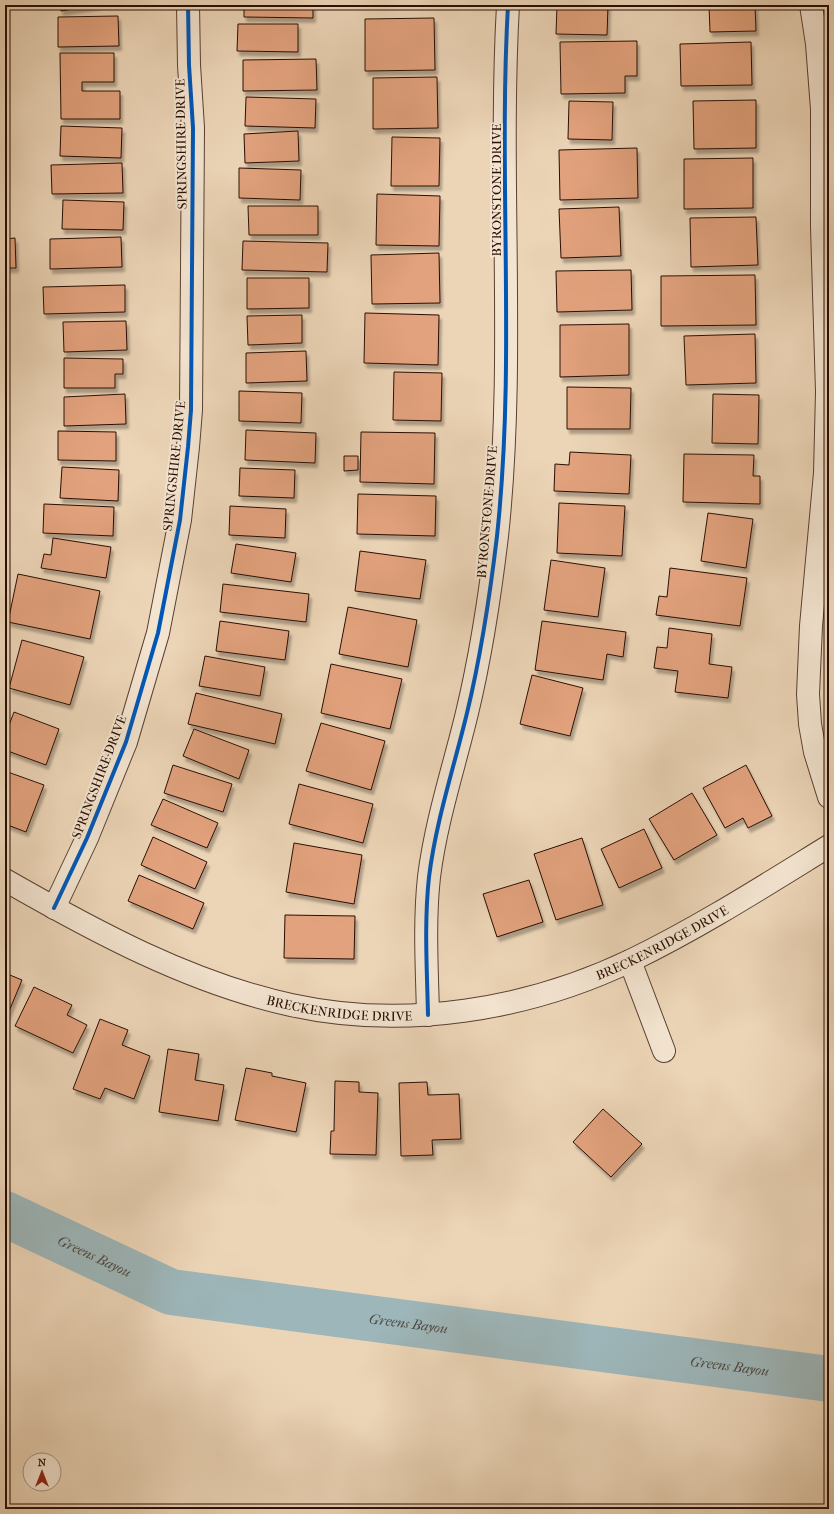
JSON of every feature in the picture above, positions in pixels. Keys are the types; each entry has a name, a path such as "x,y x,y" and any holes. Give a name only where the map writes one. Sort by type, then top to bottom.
{"street":[{"name":"SPRINGSHIRE DRIVE","path":"54,908 87,838 126,742 158,633 180,520 191,410 193,128 189,65 188,5"},
{"name":"BYRONSTONE DRIVE","path":"428,1015 426,912 429,875 441,810 468,712 482,643 497,536 502,463 506,350 505,58 508,5"},
{"path":"811,5 817,44 822,109 822,227 827,392 826,473 811,626 808,694 810,724 816,752 829,797"},
{"name":"BRECKENRIDGE DRIVE","path":"5,880 91,928 167,964 228,987 291,1005 348,1014 393,1016 428,1015 459,1012 510,1003 564,988 630,961 706,921 829,846"},
{"path":"630,961 664,1050"}],"building":[{"path":"60,5 99,5 61,11"},
{"path":"244,5 313,5 313,18 244,17"},
{"path":"557,5 608,5 607,35 556,34"},
{"path":"709,5 755,5 756,31 710,32"},
{"path":"118,16 119,46 58,47 58,17"},
{"path":"434,18 435,70 365,71 365,19"},
{"path":"238,24 298,24 298,52 237,51"},
{"path":"637,41 637,76 625,76 625,93 561,94 560,42"},
{"path":"751,42 752,85 681,86 680,44"},
{"path":"60,53 114,53 114,82 82,82 82,91 120,91 120,119 61,119"},
{"path":"316,59 317,90 243,91 243,60"},
{"path":"437,77 438,128 373,129 373,78"},
{"path":"246,97 316,99 315,128 245,126"},
{"path":"756,100 756,148 694,149 693,101"},
{"path":"569,101 613,102 612,140 568,139"},
{"path":"61,126 122,128 121,158 60,156"},
{"path":"298,131 299,161 245,163 244,134"},
{"path":"392,137 440,138 439,186 391,186"},
{"path":"637,148 638,198 560,200 559,150"},
{"path":"753,158 753,208 684,209 684,159"},
{"path":"122,163 123,193 52,194 51,165"},
{"path":"239,168 301,170 300,200 239,198"},
{"path":"377,194 440,196 439,246 376,245"},
{"path":"63,200 124,202 123,230 62,229"},
{"path":"248,206 318,206 318,235 249,235"},
{"path":"619,207 621,256 561,258 559,209"},
{"path":"756,217 758,265 691,267 690,218"},
{"path":"121,237 122,267 50,269 50,239"},
{"path":"15,238 16,268 5,268 5,239"},
{"path":"243,241 328,243 327,272 242,270"},
{"path":"439,253 440,303 372,304 371,255"},
{"path":"631,270 632,310 557,312 556,271"},
{"path":"755,275 756,325 661,326 661,276"},
{"path":"247,278 309,278 309,308 247,309"},
{"path":"125,285 125,312 44,314 43,287"},
{"path":"365,313 439,315 438,365 364,363"},
{"path":"302,315 302,343 248,345 247,316"},
{"path":"126,321 127,350 64,352 63,322"},
{"path":"629,324 629,375 560,377 560,325"},
{"path":"755,334 756,383 686,385 684,336"},
{"path":"306,351 307,381 246,383 246,353"},
{"path":"64,358 123,359 123,374 115,374 115,388 64,388"},
{"path":"394,372 442,373 441,421 393,420"},
{"path":"567,387 631,388 630,429 567,429"},
{"path":"239,391 302,393 301,423 239,421"},
{"path":"125,394 126,424 64,426 64,397"},
{"path":"713,394 759,395 758,444 712,443"},
{"path":"246,430 316,433 315,463 245,460"},
{"path":"58,431 116,432 116,461 58,460"},
{"path":"361,432 435,433 434,484 360,482"},
{"path":"570,452 631,455 629,494 554,491 555,464 569,465"},
{"path":"684,454 754,455 753,476 760,476 760,504 683,502"},
{"path":"344,456 358,456 358,470 344,471"},
{"path":"62,467 119,470 118,501 60,498"},
{"path":"240,468 295,470 294,498 239,496"},
{"path":"358,494 436,496 435,536 357,534"},
{"path":"559,503 625,506 622,556 557,553"},
{"path":"44,504 114,507 113,536 43,533"},
{"path":"230,506 286,509 285,538 229,535"},
{"path":"708,513 753,519 746,568 701,561"},
{"path":"53,538 111,547 106,578 41,568 44,554 51,555"},
{"path":"236,544 296,553 291,582 231,573"},
{"path":"360,551 426,560 420,599 355,591"},
{"path":"551,560 605,568 598,617 544,610"},
{"path":"670,568 747,578 740,626 656,615 659,596 667,597"},
{"path":"18,574 100,591 90,639 8,622"},
{"path":"223,584 309,594 306,622 220,612"},
{"path":"348,607 417,620 408,667 339,654"},
{"path":"220,621 289,631 285,660 216,651"},
{"path":"542,621 626,632 623,657 607,654 603,680 535,670"},
{"path":"669,628 712,634 709,664 732,667 728,698 675,692 678,671 654,668 657,647 667,648"},
{"path":"22,640 84,657 70,705 9,688"},
{"path":"205,656 265,667 260,696 199,686"},
{"path":"331,664 402,679 390,729 321,713"},
{"path":"532,675 583,688 570,736 520,724"},
{"path":"196,693 282,714 275,744 188,724"},
{"path":"14,712 59,729 46,765 5,750 5,736"},
{"path":"321,723 385,741 371,790 306,771"},
{"path":"194,729 249,750 239,779 183,756"},
{"path":"173,765 232,784 223,812 164,793"},
{"path":"746,765 772,816 748,828 743,818 725,828 703,788"},
{"path":"5,771 44,785 26,832 5,824"},
{"path":"299,784 373,804 363,843 289,824"},
{"path":"692,793 717,835 674,860 649,819"},
{"path":"163,799 218,823 207,848 151,825"},
{"path":"644,829 662,868 619,888 601,849"},
{"path":"153,837 207,862 195,889 141,865"},
{"path":"582,838 603,905 556,920 534,854"},
{"path":"294,843 362,855 354,904 286,892"},
{"path":"139,875 204,903 193,929 128,901"},
{"path":"529,880 543,922 497,937 483,894"},
{"path":"285,915 355,916 354,959 284,958"},
{"path":"5,973 22,980 5,1021"},
{"path":"34,987 72,1005 67,1015 87,1025 73,1053 15,1026"},
{"path":"100,1019 128,1030 122,1045 150,1056 134,1099 105,1088 100,1099 73,1089"},
{"path":"168,1049 199,1054 195,1080 224,1085 218,1121 159,1112"},
{"path":"246,1068 272,1073 272,1076 306,1083 296,1132 235,1120"},
{"path":"335,1081 359,1082 359,1092 378,1093 376,1155 330,1154 331,1131 334,1131"},
{"path":"427,1082 428,1095 459,1094 461,1139 432,1140 433,1155 401,1156 399,1083"},
{"path":"603,1109 642,1144 611,1177 573,1142"}],"waterway":[{"name":"Greens Bayou","path":"5,1214 171,1292 829,1379"}],"cycle path":[{"path":"54,908 87,838 126,742 158,633 180,520 191,410 193,128 189,65 188,5"},
{"path":"428,1015 426,929 429,877 436,835 467,713 481,647 497,536 503,470 506,337 505,71 508,5"}]}
